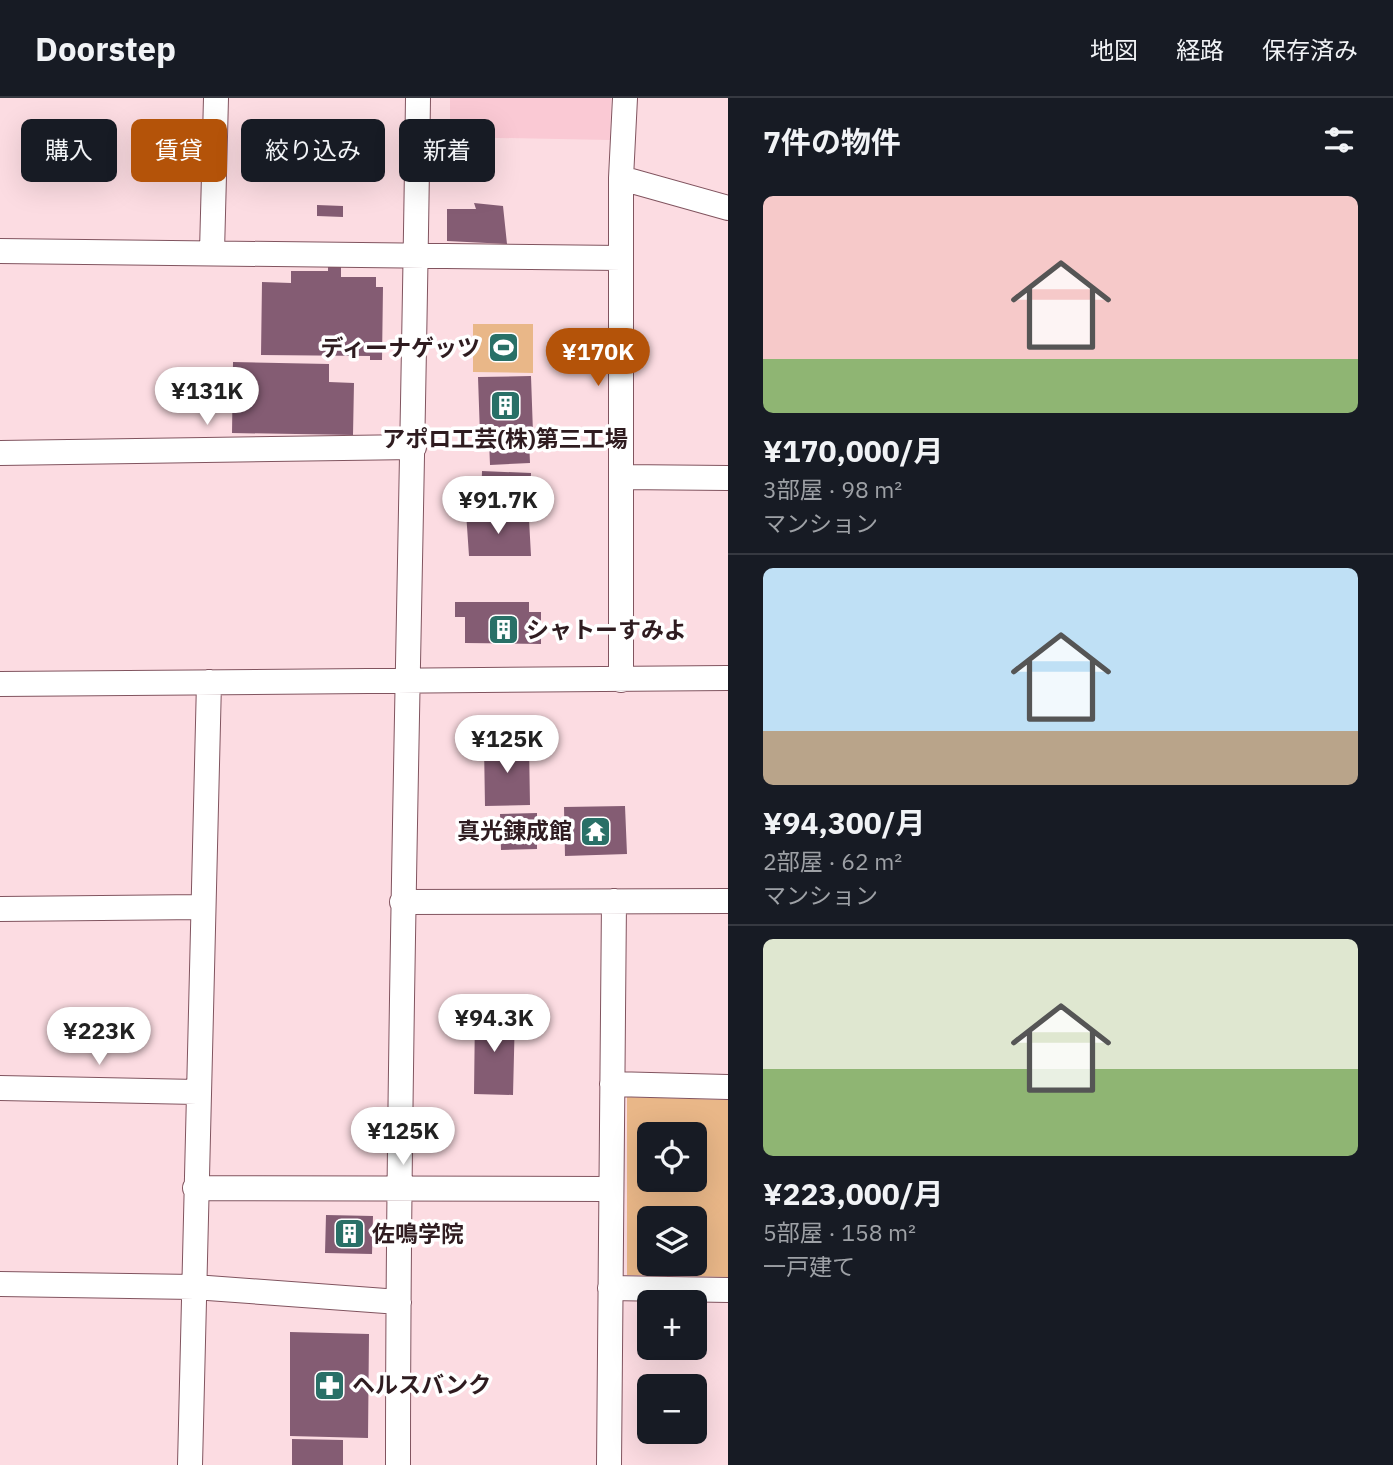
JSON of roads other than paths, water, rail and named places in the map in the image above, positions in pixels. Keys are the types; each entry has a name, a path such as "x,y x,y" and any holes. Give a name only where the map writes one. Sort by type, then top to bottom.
{"street":[{"path":"212,253 216,98"},
{"path":"398,1465 402,902 410,680 418,98"},
{"path":"621,680 621,178 625,98"},
{"path":"621,178 728,208"},
{"path":"0,251 416,253 621,258"},
{"path":"0,453 414,447"},
{"path":"621,477 728,478"},
{"path":"0,684 728,678"},
{"path":"190,1465 209,682"},
{"path":"609,1465 614,901"},
{"path":"402,902 728,901"},
{"path":"0,909 202,907"},
{"path":"612,1084 728,1087"},
{"path":"0,1088 197,1092"},
{"path":"195,1188 611,1189"},
{"path":"0,1284 194,1287 399,1302"},
{"path":"610,1288 728,1290"}],"place":[{"name":"ディーナゲッツ","path":"503,348"},
{"name":"アポロ工芸(株)第三工場","path":"505,405"},
{"name":"シャトーすみよ","path":"503,630"},
{"name":"真光錬成館","path":"595,831"},
{"name":"佐鳴学院","path":"349,1234"},
{"name":"ヘルスバンク","path":"329,1385"}]}
